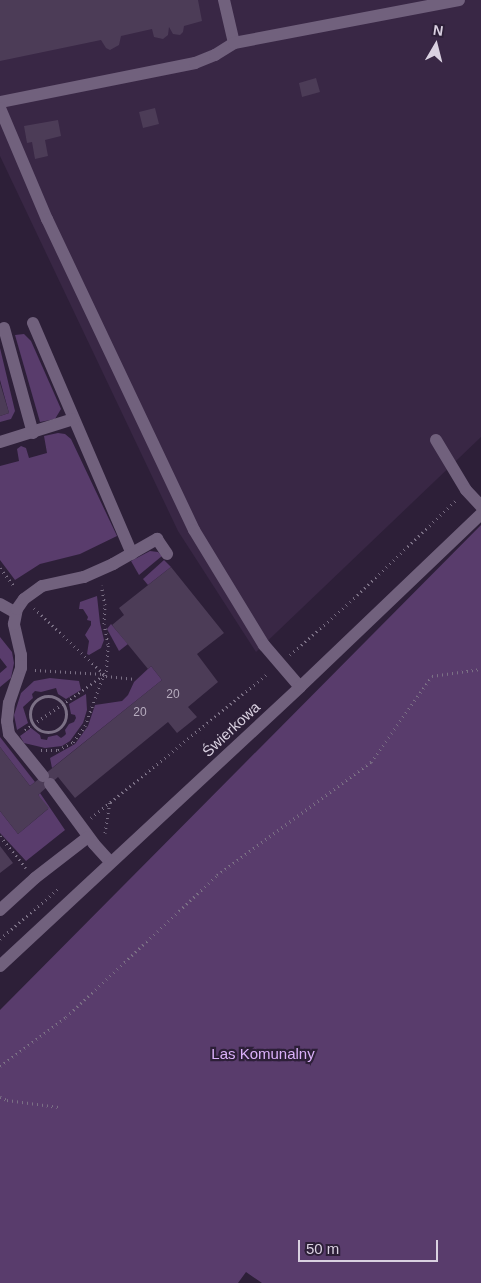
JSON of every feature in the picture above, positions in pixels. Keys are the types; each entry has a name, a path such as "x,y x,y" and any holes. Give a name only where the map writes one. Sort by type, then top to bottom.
{"street":[{"path":"224,0 234,43"},
{"path":"0,102 195,64 215,55 234,43 459,0"},
{"path":"0,108 47,219 194,530 264,645 300,687"},
{"path":"33,323 132,554"},
{"path":"4,328 32,434"},
{"path":"0,442 74,420"},
{"path":"436,440 466,490 481,506"},
{"name":"Świerkowa","path":"0,966 300,687 481,514"},
{"path":"110,862 88,837 9,734 7,721 9,703 21,668 21,655 14,624 16,613 24,599 42,586 84,577 158,539 167,554"},
{"path":"0,604 16,613"},
{"path":"0,910 35,878 88,837"}],"path":[{"path":"110,801 280,664 350,602 466,490"},
{"path":"98,571 106,605 104,624 108,644 105,675 85,726 73,742 58,750 42,750 16,743 33,725 105,675"},
{"path":"64,634 105,675"},
{"path":"30,670 105,675 133,679"},
{"path":"0,1066 66,1017 217,875 371,762 432,676 481,670"},
{"path":"50,695 58,698 64,704 66,713 64,722 58,729 49,732 40,731 33,725 29,717 30,708 34,701 41,696 50,695"},
{"path":"0,836 26,868"},
{"path":"0,1097 7,1100 59,1106"}],"shaded area":[{"path":"0,0 481,0 481,437 256,652 178,531 0,156"}],"green space":[{"path":"24,334 31,341 61,409 55,419 40,422 15,335"},
{"path":"0,348 15,411 11,419 0,422 0,416 9,413 0,380"},
{"path":"58,433 65,434 71,439 117,536 80,554 40,564 15,580 0,560 0,466 19,461 17,449 21,446 26,448 29,458 47,453 44,436"},
{"name":"Las Komunalny","path":"481,525 481,1283 262,1283 246,1272 238,1283 0,1283 0,1010"},
{"path":"150,551 158,552 162,556 139,575 131,561"},
{"path":"164,560 171,567 148,585 143,579"},
{"path":"97,596 104,640 101,648 89,655 87,654 89,641 85,635 91,625 91,621 87,620 88,617 83,609 79,609 80,602"},
{"path":"111,624 128,644 119,651 107,629"},
{"path":"0,637 12,652 14,663 11,678 0,687 0,673 7,667 0,658"},
{"path":"151,666 162,680 52,768 50,758 75,744 88,726 95,705 122,701 128,695 134,682"},
{"path":"50,678 79,681 81,690 66,699 58,694 56,688 41,692 35,691 32,694 33,698 23,707 28,723 17,730 14,715 21,693 34,681"},
{"path":"86,694 87,710 83,723 70,741 62,746 45,748 24,743 20,736 31,728 40,735 41,739 47,740 48,737 57,735 61,738 64,736 69,724 74,722 76,718 75,715 71,714 69,704"},
{"path":"0,737 35,782 30,786 0,747"},
{"path":"40,793 65,830 26,861 0,833 0,811 18,834 48,809 38,795"}],"building":[{"path":"0,0 198,0 202,21 184,26 183,32 180,35 173,34 169,27 168,35 163,39 154,37 152,29 121,36 119,45 110,50 106,48 101,40 0,61"},
{"path":"316,78 320,92 302,97 299,83"},
{"path":"155,108 159,124 143,128 139,112"},
{"path":"58,120 61,136 45,140 48,156 35,159 32,142 27,143 24,126"},
{"path":"0,383 9,413 0,416"},
{"path":"171,567 224,633 197,654 218,682 188,707 197,717 177,733 168,722 75,798 58,777 38,795 49,808 18,834 0,811 0,747 30,786 162,680 151,666 148,669 112,625 124,615 119,608"},
{"path":"0,846 13,863 0,873"}]}
